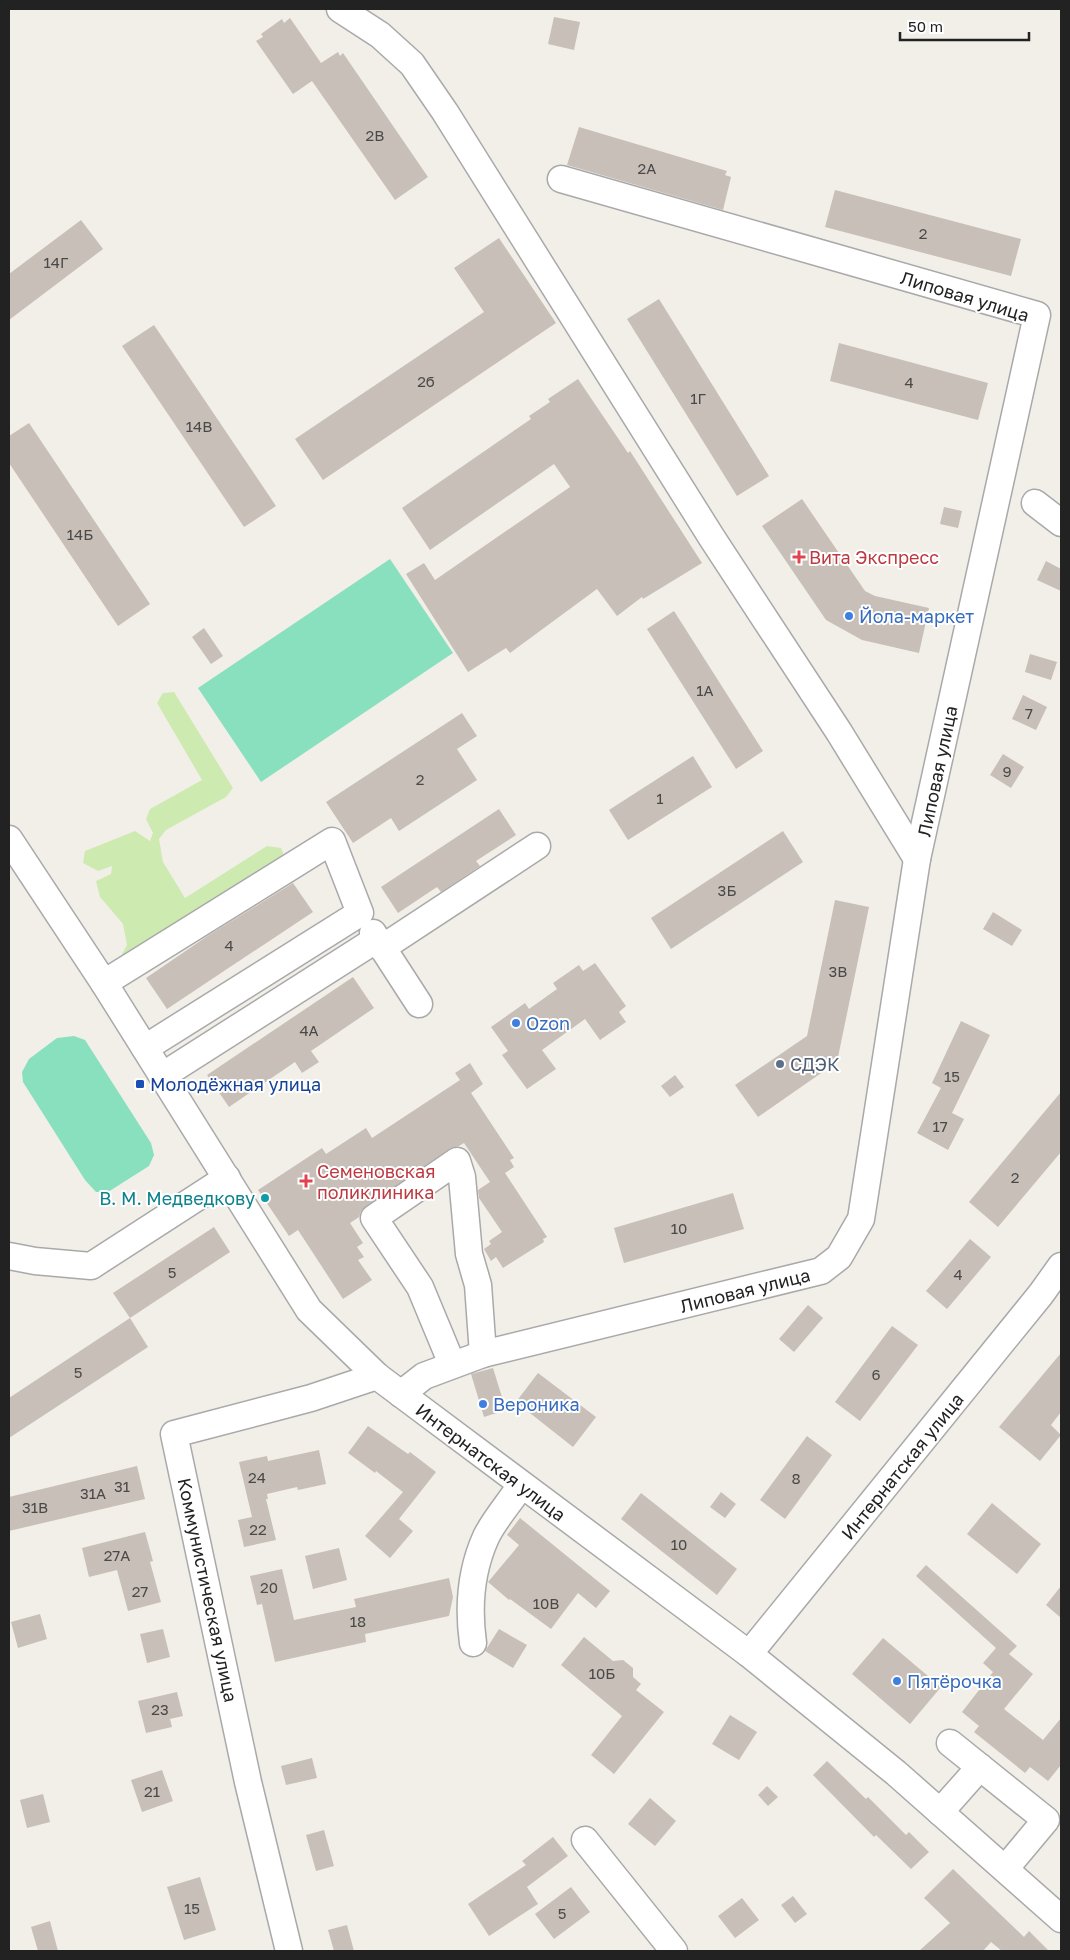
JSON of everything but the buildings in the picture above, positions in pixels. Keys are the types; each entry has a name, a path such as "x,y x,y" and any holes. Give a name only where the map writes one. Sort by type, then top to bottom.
{"street":[{"path":"340,9 380,35 412,64 445,112 712,538 839,732 917,859"},
{"name":"Липовая улица","path":"401,1394 424,1376 483,1354 821,1272 839,1257 862,1219 917,859 1037,315 561,180"},
{"path":"1035,503 1061,523"},
{"name":"Интернатская улица","path":"9,839 104,983 309,1310 377,1376 749,1654 896,1773 1061,1919"},
{"path":"104,983 332,841 360,913 419,1004"},
{"path":"162,1076 537,846"},
{"path":"145,1048 360,913"},
{"path":"452,1364 420,1286 374,1218 457,1162 462,1177 469,1254 478,1285 483,1354"},
{"path":"9,1256 35,1261 91,1266 227,1178"},
{"name":"Интернатская улица","path":"749,1654 1059,1275"},
{"name":"Коммунистическая улица","path":"289,1951 248,1782 174,1434 311,1398 377,1376"},
{"path":"473,1643 470,1618 474,1575 487,1536 522,1485"},
{"path":"950,1743 1046,1820 1004,1869"},
{"path":"940,1812 980,1767"},
{"path":"584,1840 674,1951"}],"green space":[{"path":"390,559 453,653 261,782 198,688"},
{"path":"174,692 233,788 226,797 166,830 159,839 163,862 185,898 267,846 281,848 286,861 128,959 121,956 127,945 123,924 100,897 96,881 111,874 112,866 98,871 83,863 85,851 135,831 150,841 153,833 146,819 150,809 202,780 157,703 163,693"},
{"path":"74,1036 85,1040 151,1143 154,1155 149,1166 108,1192 96,1192 85,1180 23,1082 22,1072 29,1059 57,1038"}],"place":[{"name":"Вита Экспресс","path":"799,557"},
{"name":"Йола-маркет","path":"849,616"},
{"name":"Ozon","path":"516,1023"},
{"name":"СДЭК","path":"780,1064"},
{"name":"Молодёжная улица","path":"140,1084"},
{"name":"Семеновская поликлиника","path":"306,1181"},
{"name":"В. М. Медведкову","path":"265,1198"},
{"name":"Вероника","path":"483,1404"},
{"name":"Пятёрочка","path":"897,1681"}]}
